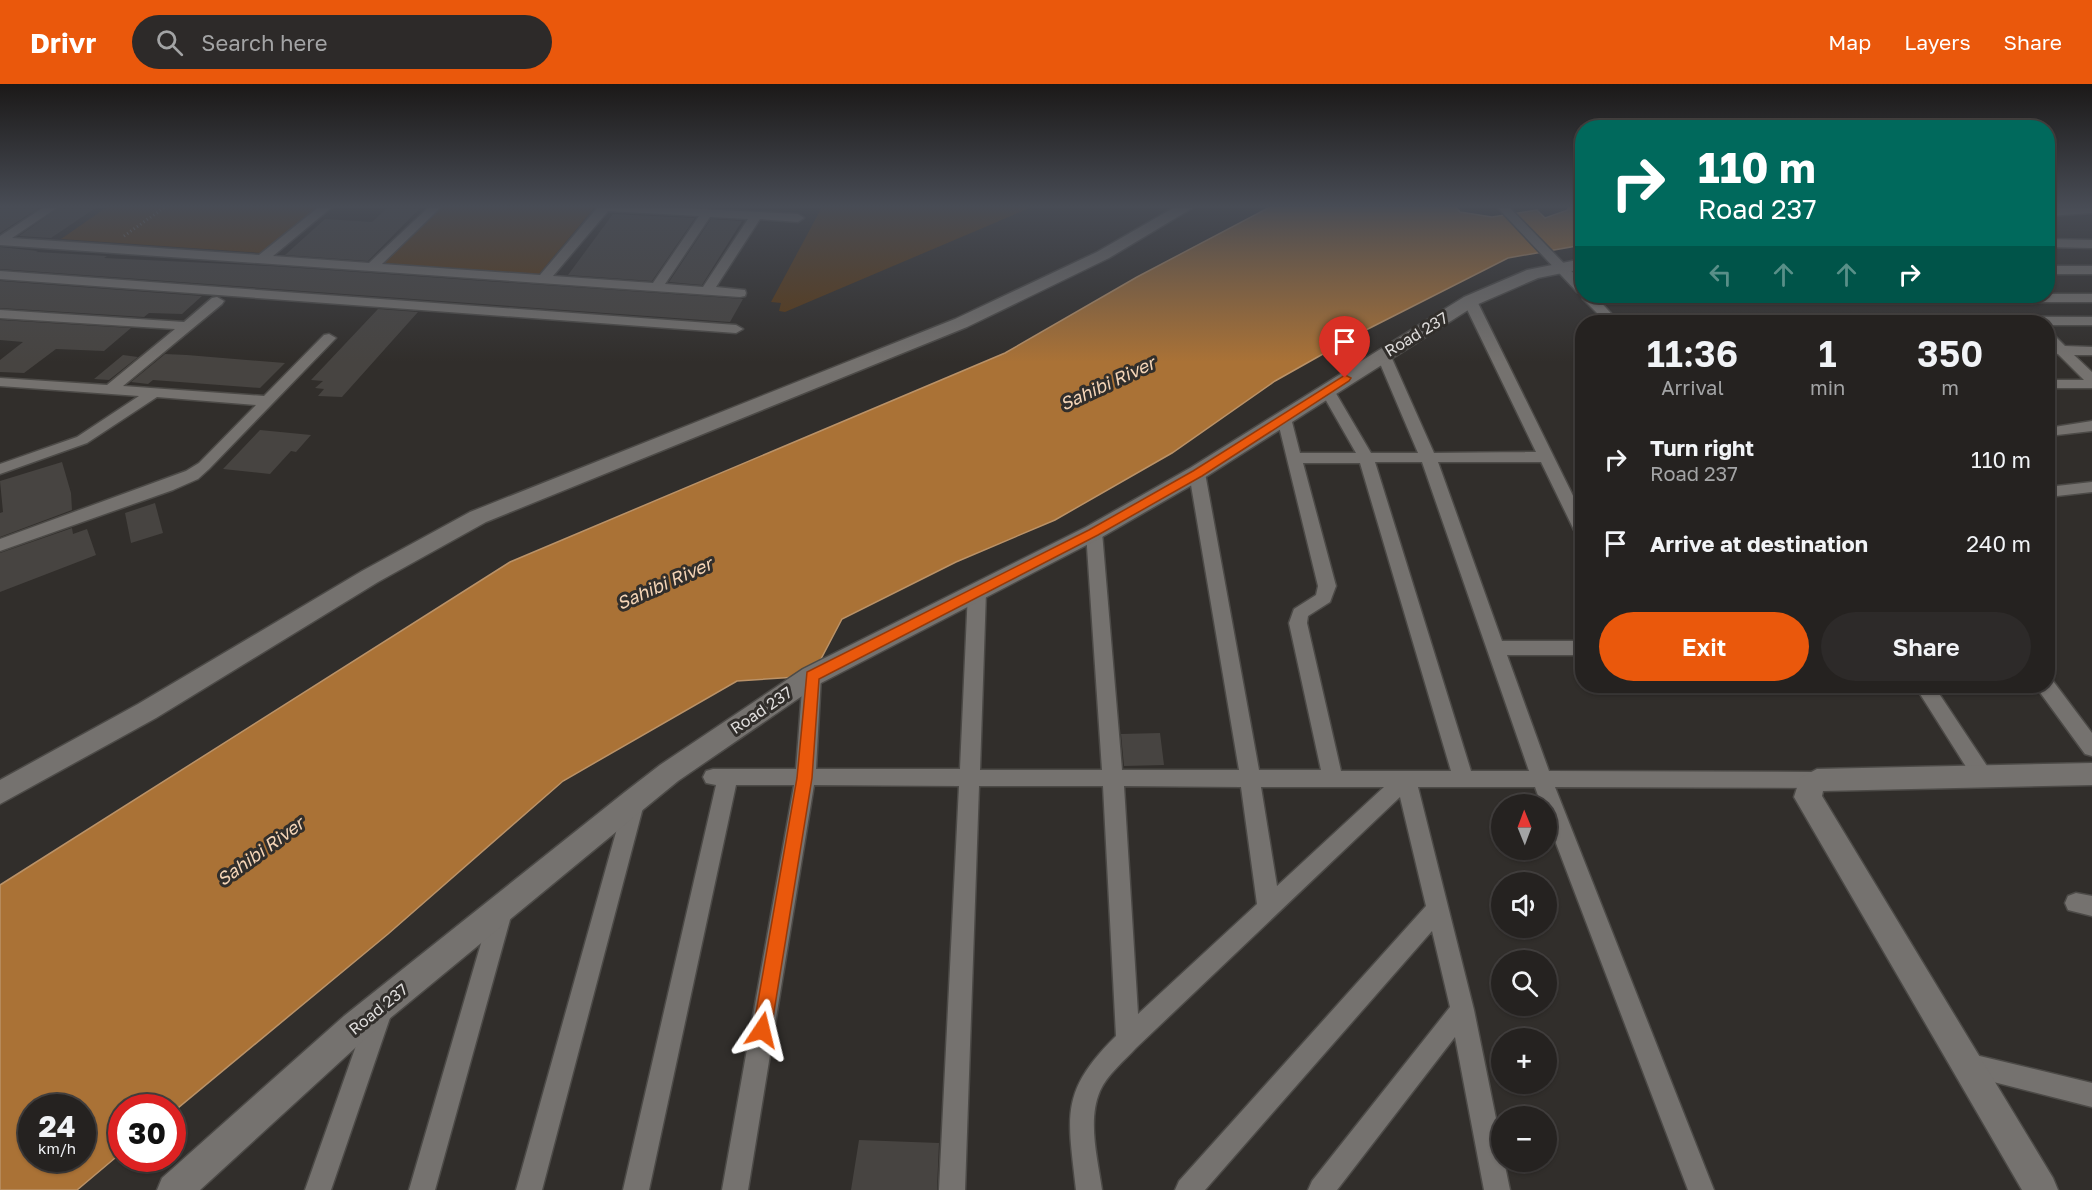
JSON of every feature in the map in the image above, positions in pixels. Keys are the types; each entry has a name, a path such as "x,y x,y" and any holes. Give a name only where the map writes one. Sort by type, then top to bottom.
{"street":[{"path":"256,259 740,293"},
{"path":"372,267 381,259"},
{"path":"544,279 561,259"},
{"path":"657,287 676,259"},
{"path":"707,291 728,259"},
{"path":"0,793 145,712 431,541 478,517 961,324 1096,259"},
{"path":"1564,261 1575,279"},
{"name":"Road 237","path":"174,1190 354,1027 634,800 669,773 812,676 1094,532 1197,473 1470,301 1564,261"},
{"path":"2055,270 2092,270"},
{"path":"0,275 736,329"},
{"path":"2055,298 2092,298"},
{"path":"110,390 217,301"},
{"path":"1470,301 1575,515"},
{"path":"1595,303 1606,315"},
{"path":"1769,303 1779,315"},
{"path":"2011,303 2024,315"},
{"path":"0,314 186,326"},
{"path":"2055,322 2092,321"},
{"path":"0,545 192,475 204,466 329,339"},
{"path":"2055,350 2092,351"},
{"path":"2055,351 2092,380"},
{"path":"1383,354 1428,457 1542,779 1701,1190"},
{"path":"0,382 267,401"},
{"path":"2055,384 2092,384"},
{"path":"1327,390 1366,458 1463,779"},
{"path":"0,469 81,440 154,393"},
{"path":"1284,418 1327,586 1324,597 1300,613 1298,623 1333,778"},
{"path":"2055,431 2092,426"},
{"path":"1294,458 1548,457"},
{"path":"1197,473 1250,778 1269,908"},
{"path":"2055,491 2092,487"},
{"path":"1094,532 1113,778 1128,1040"},
{"path":"952,1190 977,591"},
{"path":"1496,648 1575,648"},
{"path":"735,1190 805,778 812,676"},
{"path":"1929,693 1982,775"},
{"path":"2051,693 2092,748"},
{"path":"636,1190 721,777 1818,780 2092,774"},
{"path":"1089,1190 1082,1116 1087,1091 1100,1070 1128,1040 1406,779"},
{"path":"1406,779 1462,1010 1497,1190"},
{"path":"1818,780 1810,786 1808,797 2041,1190"},
{"path":"529,1190 634,800"},
{"path":"422,1190 503,907"},
{"path":"1188,1190 1438,908"},
{"path":"318,1190 383,1004"},
{"path":"1321,1190 1462,1010"},
{"path":"1967,1065 2092,1095"}],"shaded area":[{"path":"388,259 552,259 539,274 383,263"},
{"path":"794,259 911,259 785,312 779,311 781,303 771,302"}],"water":[{"name":"Sahibi River","path":"1172,259 1507,259 1362,332 1275,381 1172,453 1055,520 956,562 842,619 812,676 737,681 563,781 388,934 186,1101 186,1094 108,1094 108,1164 77,1190 0,1190 0,885 510,562 1005,353"}],"building":[{"path":"0,259 117,259 271,266 743,299 730,322 0,269"},
{"path":"335,259 370,259 368,261"},
{"path":"580,259 667,259 652,281 568,275"},
{"path":"685,259 718,259 702,285 669,282"},
{"path":"0,281 202,296 182,314 149,313 144,317 0,308"},
{"path":"378,309 418,312 342,397 318,396 324,389 315,388 323,381 311,380"},
{"path":"0,320 131,328 104,351 56,349 24,373 0,372 0,360 23,342 0,340"},
{"path":"165,354 285,363 260,388 153,380 148,384 131,382"},
{"path":"123,355 138,357 109,380 94,379"},
{"path":"260,430 311,435 296,452 291,451 270,474 223,469"},
{"path":"62,462 71,493 72,510 0,537 0,513 3,512 0,481"},
{"path":"155,503 163,533 131,543 125,513"},
{"path":"72,528 73,534 87,529 96,555 0,592 0,553"},
{"path":"1160,733 1164,765 1124,766 1121,734"},
{"path":"859,1140 939,1143 937,1190 851,1190"}],"route":[{"path":"762,1030 805,778 812,676 1094,532 1197,473 1345,378"}]}
